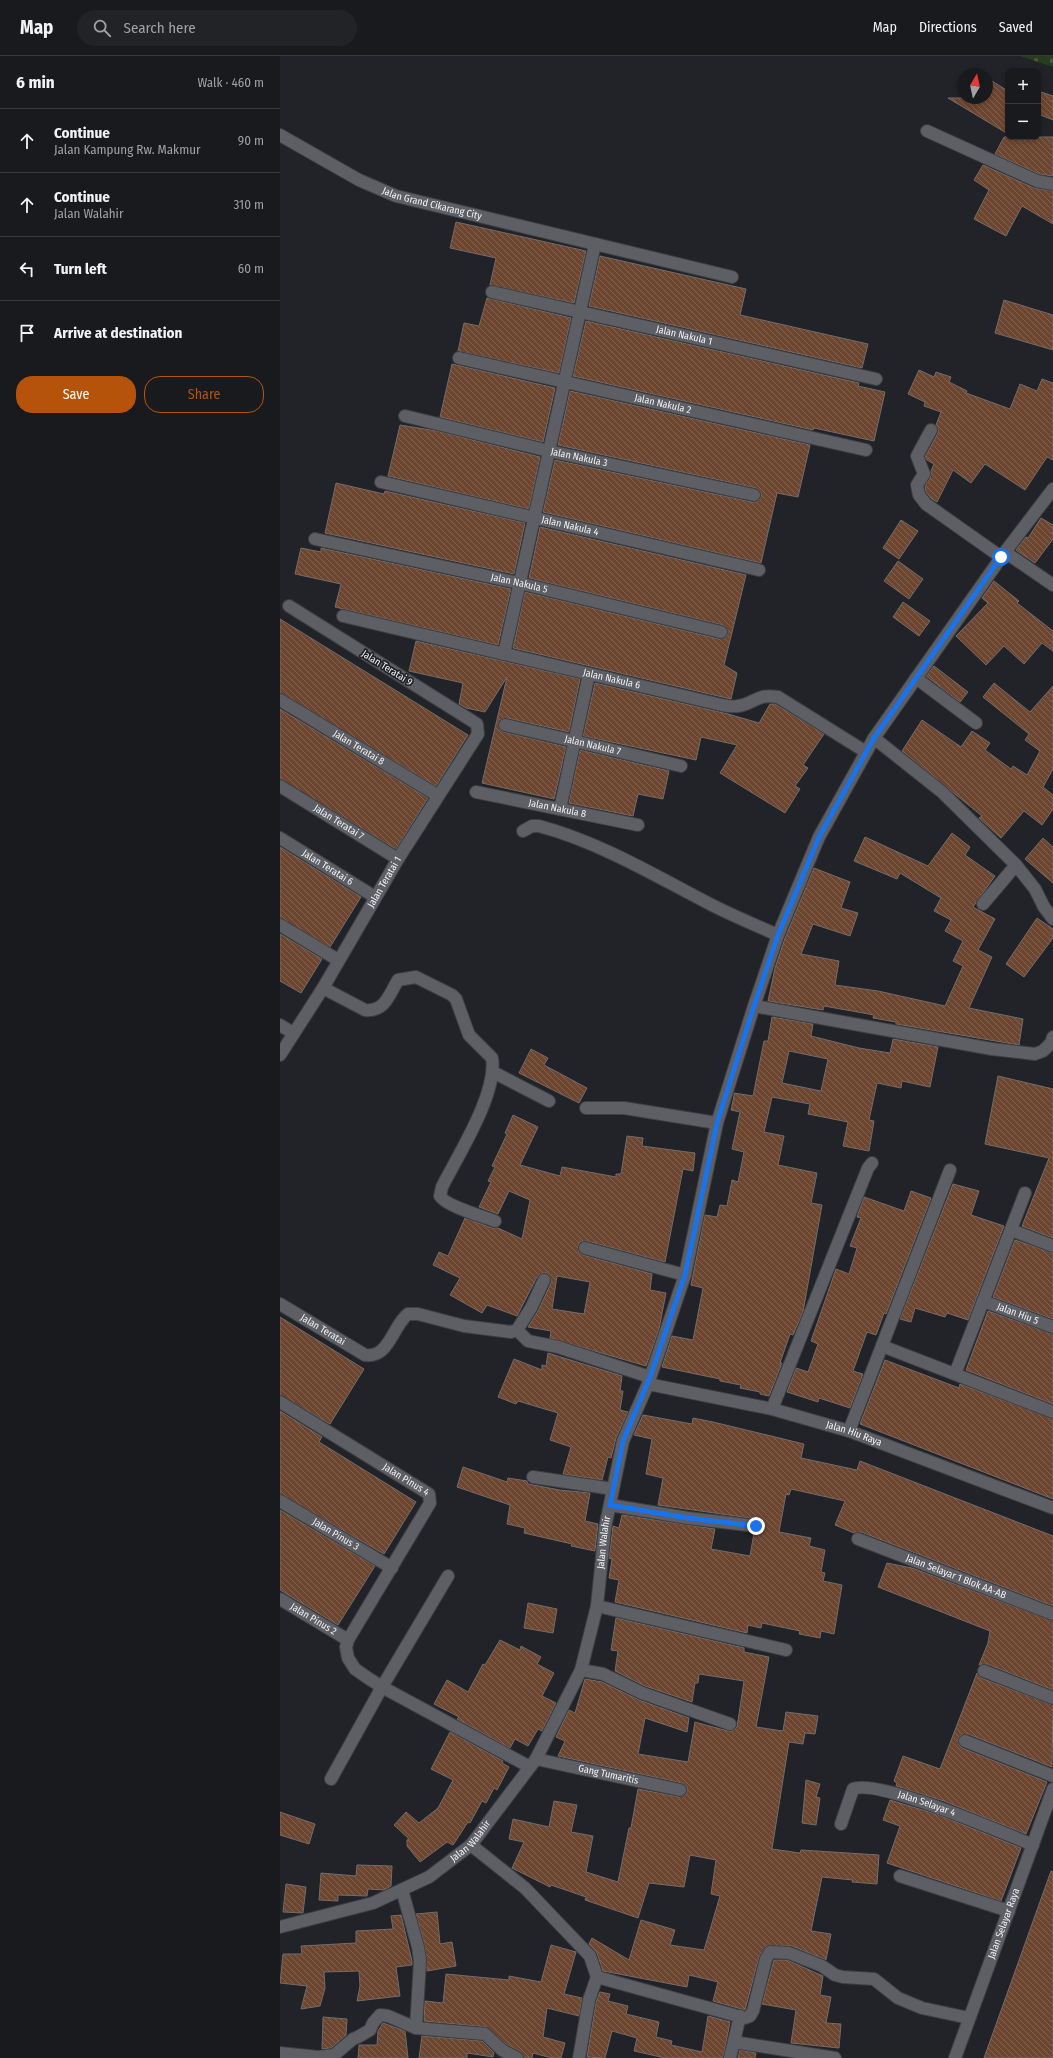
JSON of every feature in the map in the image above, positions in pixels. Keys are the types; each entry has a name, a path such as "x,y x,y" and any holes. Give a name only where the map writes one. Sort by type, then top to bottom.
{"street":[{"path":"927,131 1037,180 1053,184"},
{"name":"Jalan Grand Cikarang City","path":"284,138 359,180 396,196 732,277"},
{"path":"504,654 595,244"},
{"name":"Jalan Nakula 1","path":"492,292 876,379"},
{"name":"Jalan Nakula 2","path":"459,358 564,383 866,450"},
{"name":"Jalan Nakula 3","path":"405,416 549,451 754,495"},
{"path":"931,430 917,456 924,474 917,485 919,496 926,504 1053,585"},
{"name":"Jalan Nakula 4","path":"381,482 759,570"},
{"name":"Jalan Walahir","path":"280,1927 373,1904 429,1878 471,1845 533,1763 581,1670 597,1606 605,1528 623,1441 649,1380 685,1275 717,1123 778,935 819,837 874,738 1003,554 1048,505 1053,488"},
{"name":"Jalan Nakula 5","path":"316,539 519,583 721,632"},
{"name":"Jalan Teratai 9","path":"289,606 477,724 478,734"},
{"name":"Jalan Nakula 6","path":"343,616 722,705 740,706 758,697 767,695 778,696 866,752"},
{"path":"560,809 589,674"},
{"path":"916,678 976,723"},
{"name":"Jalan Teratai 8","path":"280,700 438,795"},
{"name":"Jalan Nakula 7","path":"505,725 575,740 680,766"},
{"name":"Jalan Teratai 1","path":"280,1055 323,988 398,859 478,734"},
{"path":"874,738 942,792 1016,865 1035,889 1044,907 1053,919"},
{"name":"Jalan Teratai 7","path":"280,786 398,859"},
{"name":"Jalan Nakula 8","path":"476,792 638,825"},
{"path":"523,831 532,826 538,826 581,841 640,866 710,904 778,935"},
{"name":"Jalan Teratai 6","path":"280,838 375,897"},
{"path":"983,904 1016,865"},
{"path":"280,925 338,960"},
{"path":"323,988 366,1010 373,1011 379,1009 384,1004 398,980 408,977 416,977 448,992 456,999 469,1035 492,1058 493,1072 485,1102 442,1187 440,1196 452,1204 495,1221"},
{"path":"754,1006 992,1049 1035,1054 1043,1051 1051,1043 1053,1037"},
{"path":"280,1024 293,1033"},
{"path":"493,1072 549,1101"},
{"path":"586,1108 624,1108 717,1123"},
{"path":"772,1409 865,1176 872,1163"},
{"path":"849,1431 950,1170"},
{"path":"955,1374 1025,1193"},
{"path":"1011,1230 1053,1246"},
{"path":"585,1248 685,1275"},
{"path":"517,1330 531,1308 544,1280"},
{"name":"Jalan Hiu 5","path":"983,1301 1053,1327"},
{"name":"Jalan Teratai","path":"280,1304 365,1355 371,1356 381,1351 408,1314 418,1314 464,1326 511,1332 517,1330"},
{"name":"Jalan Hiu Raya","path":"517,1330 528,1341 558,1347 649,1380 772,1409 849,1431 1053,1508"},
{"path":"882,1346 1053,1412"},
{"name":"Jalan Pinus 4","path":"280,1402 429,1494 430,1503 348,1640"},
{"path":"533,1477 613,1489"},
{"name":"Jalan Pinus 3","path":"280,1501 392,1568"},
{"path":"610,1505 688,1518 756,1526"},
{"name":"Jalan Selayar 1 Blok AA-AB","path":"858,1539 1053,1614"},
{"path":"331,1779 382,1687 448,1576"},
{"name":"Jalan Pinus 2","path":"280,1599 348,1640"},
{"path":"597,1606 786,1650"},
{"name":"Gang Tumaritis","path":"348,1640 346,1647 348,1658 356,1669 382,1687 533,1763 680,1790"},
{"path":"581,1670 603,1674 642,1693 730,1724"},
{"path":"984,1671 1053,1698"},
{"path":"965,1741 1053,1776"},
{"name":"Jalan Selayar 4","path":"841,1824 853,1789 870,1788 920,1801 1033,1845"},
{"name":"Jalan Selayar Raya","path":"955,2058 1053,1789"},
{"path":"471,1845 525,1888 590,1956 597,1977 590,2000 579,2058"},
{"path":"900,1876 1009,1911"},
{"path":"402,1890 420,1961 416,2028"},
{"path":"597,1977 745,2018 750,2016 753,2011 763,1967 770,1952 789,1953 822,1966 835,1975 874,1979 904,2000 922,2008 969,2018"},
{"path":"280,2053 318,2058 334,2054 353,2039 358,2038 370,2030 373,2023 380,2016 388,2016 416,2028 485,2034 502,2050 517,2058"},
{"path":"730,2058 740,2016"},
{"path":"734,2042 835,2058"}],"green space":[{"path":"1020,56 1053,56 1053,67"}],"building":[{"path":"993,82 1005,89 1005,132 958,104 993,104"},
{"path":"1041,92 1053,96 1053,120 1041,115"},
{"path":"948,98 957,98 957,103"},
{"path":"1004,137 1005,140 1041,140 1041,137 1053,137 1053,176 1039,174 995,154"},
{"path":"983,165 1034,188 1053,191 1053,224 1022,206 1006,236 974,219 989,190 974,180"},
{"path":"456,222 586,251 574,303 490,285 496,258 450,248"},
{"path":"600,256 746,289 740,315 868,344 862,368 589,306"},
{"path":"487,298 571,318 559,373 458,351 464,323 479,326"},
{"path":"1004,300 1053,315 1053,350 995,333"},
{"path":"586,321 859,383 858,386 885,392 874,441 814,428 813,430 573,376"},
{"path":"452,364 555,388 543,442 440,417"},
{"path":"919,370 934,377 936,372 951,377 949,382 967,391 966,393 1010,409 1020,384 1037,391 1042,379 1053,383 1053,460 1047,457 1025,490 985,464 971,483 953,470 937,502 932,499 926,492 925,486 930,478 934,464 925,457 938,433 936,425 941,412 924,406 925,402 908,394"},
{"path":"570,391 810,445 798,497 777,493 761,563 543,512 555,460 752,502 757,502 761,497 761,492 756,488 558,445"},
{"path":"400,425 437,431 540,457 529,509 388,476"},
{"path":"336,483 384,494 385,491 525,523 514,574 325,533"},
{"path":"1041,518 1053,525 1053,539 1035,563 1016,550 1026,537 1028,538"},
{"path":"901,520 918,531 899,559 883,548"},
{"path":"540,527 746,575 724,665 737,673 731,699 513,648 525,592 719,639 726,637 728,633 726,627 723,625 529,578"},
{"path":"301,548 321,552 321,548 511,589 498,645 335,607 341,584 295,574"},
{"path":"898,561 923,579 909,599 884,581"},
{"path":"994,581 1019,601 1017,603 1053,631 1053,651 1042,643 1024,664 1004,646 986,665 956,636 988,603 982,598"},
{"path":"903,602 930,621 919,636 893,617"},
{"path":"280,619 468,735 436,786 280,693"},
{"path":"416,641 580,679 569,732 507,718 500,720 498,724 500,730 503,732 566,747 554,799 482,783 507,677 485,712 466,708 459,704 463,683 409,671"},
{"path":"934,666 968,692 960,702 926,676"},
{"path":"595,683 728,714 759,723 770,704 775,704 824,734 803,765 808,768 795,786 800,789 785,813 720,773 737,745 701,737 696,760 583,736"},
{"path":"994,683 1030,712 1053,686 1053,769 1043,787 1053,795 1053,809 1042,825 1024,811 1001,838 979,818 982,816 902,751 922,720 961,747 972,731 990,743 985,750 1011,769 1013,766 1027,775 1040,751 1025,740 1029,734 983,697"},
{"path":"280,709 428,798 396,849 280,779"},
{"path":"580,750 669,771 663,799 638,794 633,816 569,803"},
{"path":"952,833 970,847 965,855 995,876 973,907 995,919 978,950 992,957 969,1008 1023,1019 1019,1045 896,1024 896,1022 873,1018 874,1015 824,1006 823,1010 768,1001 775,968 785,938 814,868 850,882 841,908 858,913 850,936 813,924 801,954 839,961 835,985 878,991 945,1006 963,966 953,961 963,941 945,931 951,920 934,911 941,898 900,873 897,879 854,861 865,837 928,866"},
{"path":"1043,838 1053,847 1053,883 1025,859"},
{"path":"280,847 361,897 330,947 280,918"},
{"path":"1037,918 1053,929 1053,938 1024,977 1006,964"},
{"path":"280,934 322,959 301,993 280,981"},
{"path":"772,1017 813,1024 811,1036 859,1048 890,1053 893,1039 938,1047 930,1087 902,1081 901,1088 877,1083 869,1120 874,1121 869,1151 843,1146 848,1122 808,1114 810,1104 772,1097 764,1132 784,1136 778,1165 817,1173 811,1203 822,1205 803,1312 793,1335 790,1334 780,1363 782,1363 769,1396 760,1394 760,1392 740,1388 741,1385 720,1381 720,1379 662,1367 672,1336 693,1340 703,1288 691,1285 705,1215 717,1217 720,1205 727,1206 732,1180 738,1182 744,1152 732,1149 740,1112 731,1110 734,1093 753,1096 764,1041 768,1041","holes":["789,1051 828,1059 821,1091 782,1083"]},
{"path":"531,1049 548,1058 544,1065 587,1088 579,1103 519,1073"},
{"path":"998,1076 1053,1089 1053,1238 1022,1226 1049,1158 985,1144"},
{"path":"513,1115 538,1127 520,1165 560,1176 562,1167 616,1177 616,1174 621,1174 627,1136 643,1138 642,1146 695,1153 693,1171 683,1169 665,1262 587,1241 580,1242 578,1246 579,1253 583,1255 652,1274 650,1290 666,1293 659,1329 646,1366 550,1338 551,1331 528,1327 538,1311 551,1283 551,1279 547,1273 543,1273 537,1277 517,1316 487,1305 482,1313 450,1295 460,1278 433,1265 439,1252 448,1256 465,1218 492,1228 498,1228 522,1239 530,1200 509,1191 498,1214 479,1207 491,1182 488,1181 495,1167 492,1166 507,1134 505,1133","holes":["557,1276 590,1282 584,1314 552,1309"]},
{"path":"953,1184 979,1191 971,1215 1004,1226 968,1320 947,1313 945,1317 915,1308 911,1322 900,1319"},
{"path":"911,1191 931,1198 886,1314 884,1313 876,1335 867,1332 853,1371 863,1374 850,1408 819,1398 818,1402 787,1392 796,1368 808,1372 818,1344 811,1341 836,1269 849,1274 857,1248 850,1246 861,1218 857,1217 864,1197 904,1211"},
{"path":"1015,1240 1053,1253 1053,1319 993,1297"},
{"path":"988,1311 1053,1334 1053,1404 966,1370"},
{"path":"280,1317 364,1369 330,1424 280,1395"},
{"path":"548,1353 622,1376 620,1391 623,1391 620,1410 628,1412 616,1438 611,1458 608,1457 602,1480 563,1474 571,1447 550,1440 558,1413 518,1401 516,1404 498,1397 514,1359 542,1370 542,1365 546,1366"},
{"path":"885,1360 959,1388 960,1384 1053,1419 1053,1499 860,1424"},
{"path":"280,1411 322,1437 319,1442 416,1502 384,1554 280,1494"},
{"path":"643,1415 692,1424 693,1418 804,1444 801,1458 857,1470 860,1461 1053,1536 1053,1606 861,1532 854,1533 835,1525 845,1501 791,1489 789,1495 786,1494 779,1532 811,1538 809,1546 825,1550 821,1572 825,1573 823,1581 842,1585 834,1634 821,1631 820,1638 799,1634 800,1631 762,1623 761,1628 748,1625 747,1633 615,1602 619,1580 609,1578 612,1559 609,1558 613,1526 619,1528 622,1515 715,1529 711,1549 750,1556 754,1533 759,1533 763,1527 763,1523 757,1519 658,1505 663,1478 646,1474 652,1439 634,1435"},
{"path":"463,1467 507,1482 508,1478 527,1481 528,1484 560,1490 590,1493 585,1521 598,1524 595,1551 524,1533 525,1528 507,1524 510,1505 457,1487"},
{"path":"280,1510 375,1566 338,1625 280,1590"},
{"path":"887,1563 912,1568 1053,1621 1053,1690 987,1664 979,1665 988,1643 990,1631 878,1587"},
{"path":"528,1603 557,1609 553,1633 524,1628"},
{"path":"616,1618 744,1648 744,1652 769,1657 756,1727 783,1731 786,1712 818,1716 815,1734 805,1733 803,1744 789,1742 772,1849 800,1853 801,1850 879,1855 877,1884 822,1877 811,1931 831,1934 826,1960 792,1946 766,1946 759,1957 745,2010 713,2001 718,1982 689,1975 687,1987 603,1971 597,1953 589,1944 592,1938 629,1960 641,1920 675,1930 670,1945 704,1950 720,1896 711,1894 716,1860 690,1855 684,1887 649,1883 638,1918 585,1900 586,1897 551,1885 550,1887 512,1868 524,1842 509,1839 513,1819 549,1827 554,1801 577,1805 571,1832 593,1836 586,1872 618,1882 629,1828 631,1828 638,1789 679,1797 685,1795 687,1792 687,1787 682,1783 558,1756 565,1741 556,1737 569,1710 575,1713 585,1679 602,1682 639,1700 689,1718 687,1732 645,1718 638,1754 688,1762 695,1722 728,1731 732,1731 737,1727 744,1681 699,1674 698,1683 695,1683 692,1702 645,1686 615,1671 618,1651 611,1650"},
{"path":"500,1640 520,1650 521,1646 541,1657 537,1664 554,1673 542,1696 556,1703 542,1731 538,1729 528,1746 515,1739 510,1748 457,1719 459,1717 434,1704 447,1680 468,1692 483,1664 485,1665"},
{"path":"977,1673 981,1678 1053,1705 1052,1767 968,1734 961,1735 958,1739 959,1745 962,1748 1047,1782 1026,1834 944,1801 896,1786 897,1783 894,1781 903,1756 940,1769"},
{"path":"450,1732 503,1761 502,1763 509,1767 497,1790 494,1788 486,1803 482,1801 470,1823 468,1822 453,1845 447,1842 420,1862 407,1846 407,1840 409,1839 394,1825 406,1812 419,1823 438,1808 453,1780 431,1769"},
{"path":"806,1780 820,1784 816,1797 820,1798 816,1825 802,1823"},
{"path":"890,1800 939,1815 1021,1848 1001,1901 887,1863 900,1826 883,1820"},
{"path":"280,1812 315,1824 309,1844 280,1835"},
{"path":"357,1865 392,1866 391,1886 384,1890 368,1889 367,1896 338,1895 338,1901 319,1900 321,1873 356,1876"},
{"path":"1051,1871 1053,1872 1053,2058 984,2058"},
{"path":"286,1884 306,1887 303,1913 283,1912"},
{"path":"437,1912 440,1944 452,1942 456,1966 427,1971 425,1946 416,1914"},
{"path":"401,1915 412,1965 396,1967 400,1996 357,2001 360,1986 359,1971 324,1972 325,1988 320,2006 301,2009 307,1986 280,1983 283,1954 302,1954 301,1946 356,1943 356,1931 393,1929 391,1916"},
{"path":"551,1945 576,1952 564,1994 582,1998 579,2016 547,2008 543,2037 565,2043 561,2058 552,2058 533,2053 532,2058 524,2057 521,2052 506,2044 486,2027 424,2021 425,2001 443,2003 446,1974 509,1980 509,1976 541,1982"},
{"path":"774,1960 787,1960 823,1976 820,1995 831,1997 826,2023 841,2024 839,2048 791,2043 796,2010 762,2004"},
{"path":"600,1992 610,1994 608,2001 628,2006 626,2014 659,2022 656,2037 672,2041 671,2045 702,2052 708,2016 730,2022 723,2058 665,2058 634,2051 637,2038 612,2031 605,2058 587,2057 596,2002"},
{"path":"323,2017 347,2019 346,2035 331,2048 322,2049"},
{"path":"383,2023 405,2031 408,2058 358,2058 359,2045 377,2045 378,2031"},
{"path":"422,2036 482,2041 494,2053 493,2057 467,2053 467,2058 419,2058"},
{"path":"740,2050 756,2053 755,2058 738,2058"}],"route":[{"path":"756,1526 688,1518 610,1505 623,1441 650,1377 685,1275 717,1123 754,1006 778,935 819,837 874,738 1001,557"}]}
